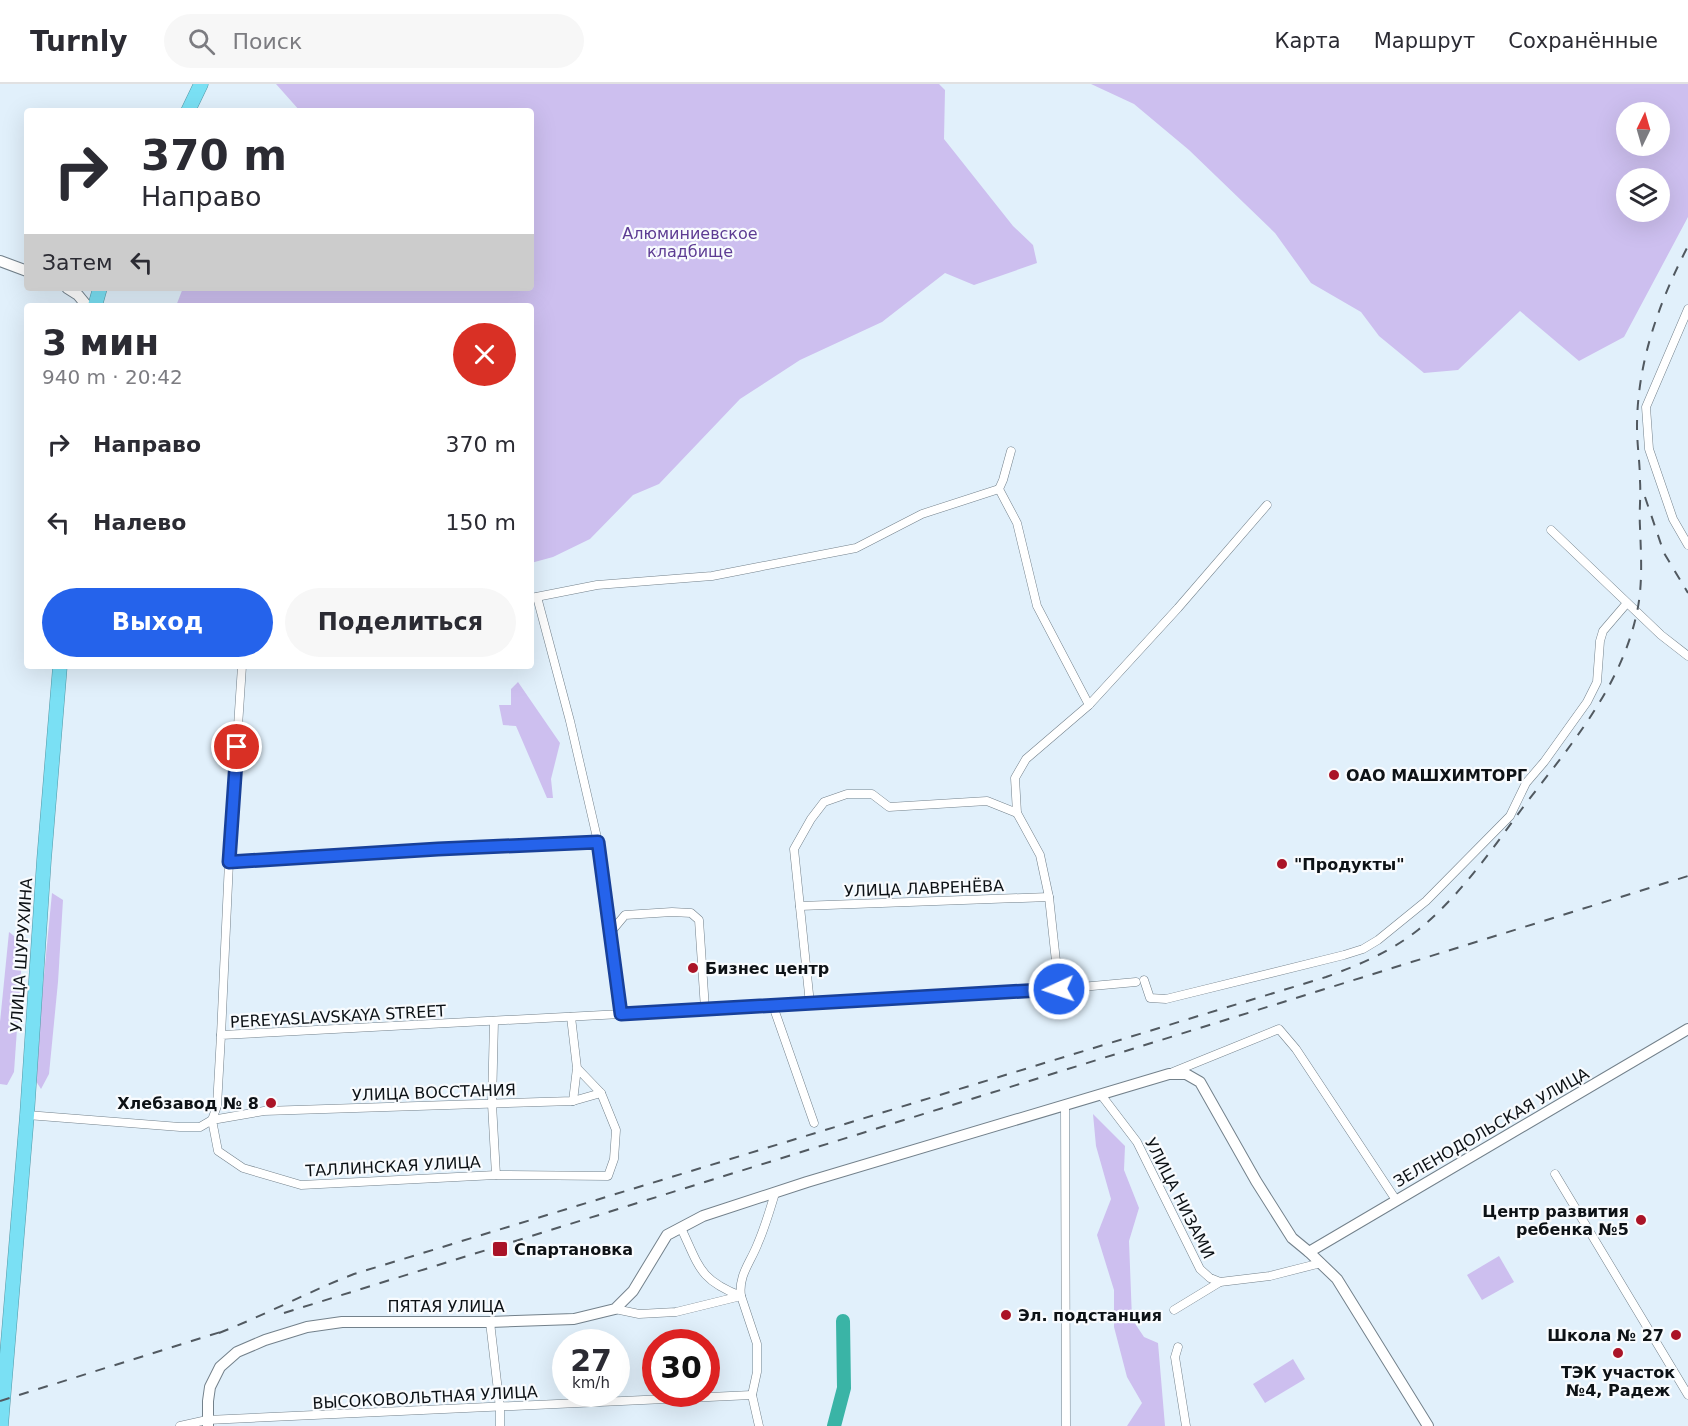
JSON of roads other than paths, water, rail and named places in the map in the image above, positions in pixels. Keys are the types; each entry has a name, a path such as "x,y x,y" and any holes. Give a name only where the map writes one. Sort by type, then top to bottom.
{"highway":[{"path":"189,108 201,84"},
{"name":"УЛИЦА ШУРУХИНА","path":"1,1426 27,1115 60,669"}],"street":[{"path":"0,261 24,270"},
{"path":"71,291 78,296 95,299"},
{"path":"80,291 95,299"},
{"path":"1688,309 1646,407 1648,449 1673,519 1688,545"},
{"path":"621,1014 598,842 570,722 534,597 597,585 712,576 856,549 922,514 999,489 1004,480 1011,451"},
{"path":"999,489 1017,523 1038,606 1089,705"},
{"path":"1059,989 1049,897 1040,855 1017,813 1015,778 1026,759 1089,705 1178,608 1267,505"},
{"path":"1551,530 1661,635 1688,656"},
{"name":"PEREYASLAVSKAYA STREET","path":"213,1120 217,1106 221,1035 810,1004 1059,989 1140,981 1150,998 1166,999 1363,949 1378,940 1426,901 1510,816 1526,783 1587,702 1597,682 1600,641 1603,631 1627,603"},
{"path":"221,1035 229,862 242,669"},
{"path":"810,1004 794,849 811,819 824,802 847,794 872,794 889,807 987,801 1017,813"},
{"path":"229,862 598,842"},
{"name":"УЛИЦА ЛАВРЕНЁВА","path":"800,906 1049,897"},
{"path":"610,933 626,915 691,913 699,920 705,1009"},
{"path":"773,1006 814,1123"},
{"path":"571,1017 577,1068 573,1101"},
{"path":"494,1021 492,1104 496,1175"},
{"path":"615,1309 633,1291 667,1235 703,1216 1102,1096 1169,1074 1279,1029 1296,1049 1396,1200"},
{"name":"ЗЕЛЕНОДОЛЬСКАЯ УЛИЦА","path":"1309,1252 1688,1029"},
{"path":"577,1068 601,1093"},
{"path":"1169,1074 1186,1074 1200,1082 1256,1181 1292,1238 1337,1279 1428,1426"},
{"name":"УЛИЦА ВОССТАНИЯ","path":"213,1120 264,1111 573,1101 601,1093"},
{"name":"ТАЛЛИНСКАЯ УЛИЦА","path":"213,1120 218,1151 243,1168 300,1185 496,1175 608,1176 615,1159 616,1130 601,1093"},
{"name":"УЛИЦА НИЗАМИ","path":"1102,1096 1137,1142 1200,1269 1209,1278 1220,1282"},
{"path":"1065,1106 1066,1426"},
{"path":"27,1115 180,1127 200,1127 213,1120"},
{"path":"1555,1174 1688,1395"},
{"path":"759,1426 752,1395 757,1372 757,1344 740,1287 741,1277 758,1245 775,1193"},
{"path":"681,1228 701,1270 709,1280 720,1288 741,1296"},
{"path":"1174,1310 1220,1282 1270,1276 1321,1263"},
{"name":"ПЯТАЯ УЛИЦА","path":"208,1423 210,1387 220,1367 237,1352 285,1333 325,1323 574,1319 615,1309 639,1314 676,1312 741,1296"},
{"path":"490,1322 500,1426"},
{"path":"1178,1347 1175,1357 1186,1426"},
{"name":"ВЫСОКОВОЛЬТНАЯ УЛИЦА","path":"180,1426 752,1395"}],"waterway":[{"path":"834,1426 844,1388 843,1321"}],"railway":[{"path":"219,1333 354,1274 1326,977 1374,957 1418,930 1447,903 1473,873 1574,741 1619,667 1637,612 1641,580 1637,427 1641,380 1645,356 1659,311 1688,246"},
{"path":"1645,497 1664,553 1688,593"},
{"path":"284,1313 1688,876"},
{"path":"0,1401 227,1330"}],"place":[{"name":"ОАО МАШХИМТОРГ","path":"1334,775"},
{"name":"\"Продукты\"","path":"1282,864"},
{"name":"Бизнес центр","path":"693,968"},
{"name":"Хлебзавод № 8","path":"271,1103"},
{"name":"Центр развития ребенка №5","path":"1641,1220"},
{"name":"Спартановка","path":"500,1249"},
{"name":"Эл. подстанция","path":"1006,1315"},
{"name":"Школа № 27","path":"1676,1335"},
{"name":"ТЭК участок №4, Радеж","path":"1618,1353"}],"park label":[{"name":"Алюминиевское кладбище","path":"690,242"}]}
